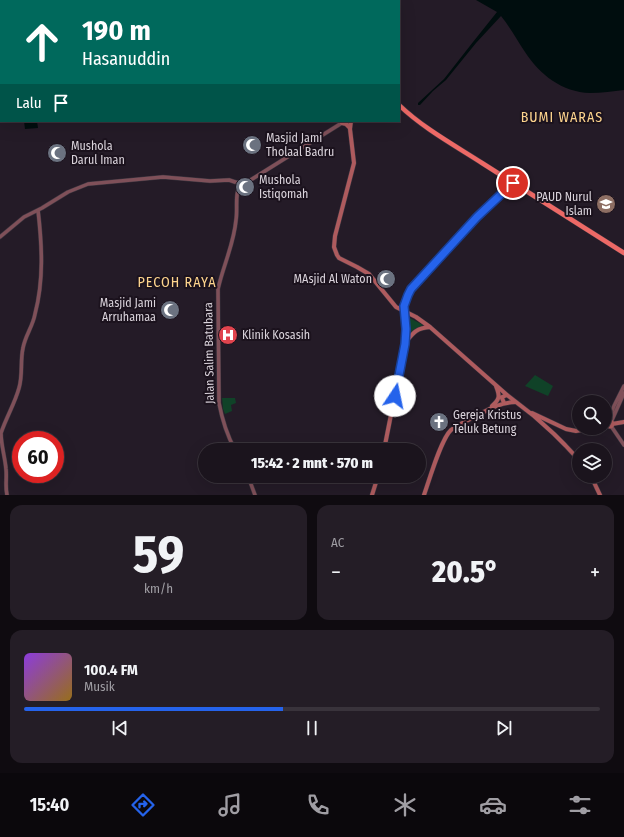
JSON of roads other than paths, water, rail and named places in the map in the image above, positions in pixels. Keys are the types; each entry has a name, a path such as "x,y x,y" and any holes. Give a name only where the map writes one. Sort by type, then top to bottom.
{"highway":[{"path":"400,106 407,113 438,135 624,253"}],"main road":[{"path":"344,122 350,128"},
{"path":"352,122 350,128 354,161 335,236 334,247 340,259 368,274 396,307 416,317 430,327 494,384 560,439 572,452"},
{"path":"385,443 405,344 406,329 404,311"},
{"path":"405,344 415,331 430,327"},
{"path":"491,408 497,402 499,396 494,384"},
{"path":"504,403 502,397 507,395"},
{"path":"424,495 441,447 451,430 491,408 504,403 515,402"},
{"path":"525,409 556,425 572,430"},
{"path":"612,424 624,422"},
{"path":"372,495 376,483"},
{"path":"594,483 600,495"}],"street":[{"path":"0,237 21,219 68,192 84,185 163,177 210,181 229,180 241,184 344,122"},
{"path":"404,311 411,289 477,217 513,183"},
{"name":"Jalan Salim Batubara","path":"232,443 226,431 219,403 218,289 232,245 238,192 241,184"},
{"path":"7,495 7,472 1,433 20,386 23,346 36,313 41,279 42,259 38,210"},
{"path":"612,413 624,386"},
{"path":"612,418 624,393"},
{"path":"612,428 624,445"},
{"path":"251,483 255,495"}],"place":[{"name":"Masjid Jami Tholaal Badru","path":"252,145"},
{"name":"Mushola Darul Iman","path":"57,153"},
{"name":"Mushola Istiqomah","path":"245,187"},
{"name":"PAUD Nurul Islam","path":"606,204"},
{"name":"MAsjid Al Waton","path":"386,279"},
{"name":"Masjid Jami Arruhamaa","path":"170,310"},
{"name":"Klinik Kosasih","path":"228,335"},
{"name":"Gereja Kristus Teluk Betung","path":"439,422"}],"district":[{"name":"BUMI WARAS","path":"562,117"},
{"name":"PECOH RAYA","path":"177,282"}]}
